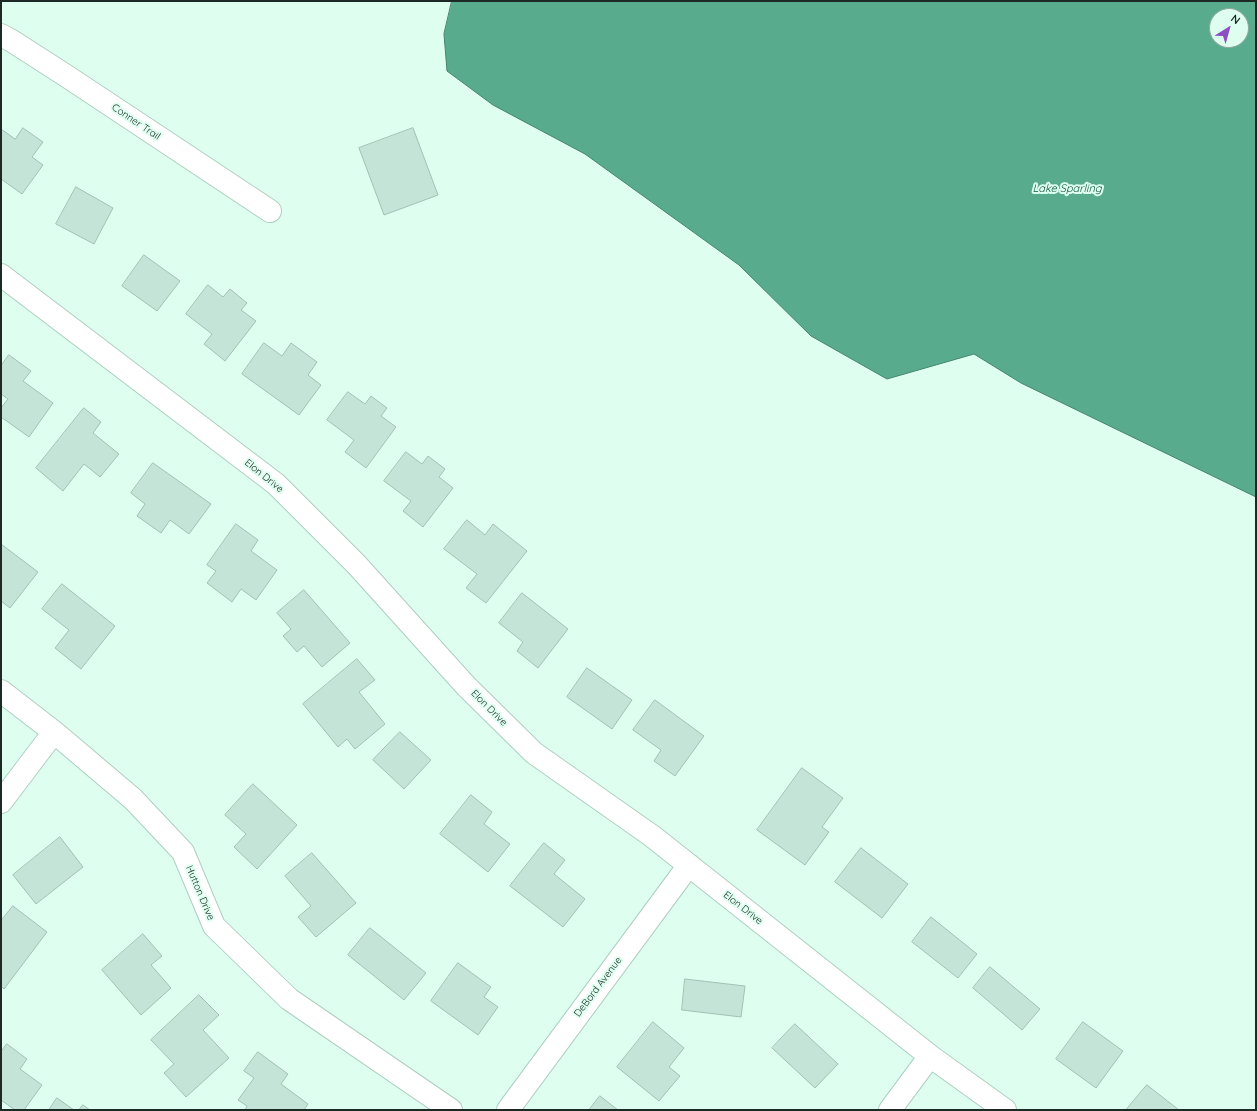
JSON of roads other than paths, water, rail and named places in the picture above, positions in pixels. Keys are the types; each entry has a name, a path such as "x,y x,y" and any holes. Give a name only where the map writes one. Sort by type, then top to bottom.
{"street":[{"name":"Conner Trail","path":"1,35 66,75 270,211"},
{"name":"Elon Drive","path":"1,275 276,484 357,565 466,686 534,753 652,836 930,1056 1005,1110"},
{"name":"Hutton Drive","path":"1,691 54,732 133,799 183,852 214,926 289,999 451,1110"},
{"path":"1,802 54,732"},
{"name":"DeBord Avenue","path":"508,1110 689,865"},
{"path":"890,1110 930,1056"}],"water":[{"name":"Lake Sparling","path":"452,1 1256,1 1256,497 1021,383 974,354 887,379 811,336 739,265 585,154 493,105 447,71 444,34"}]}
